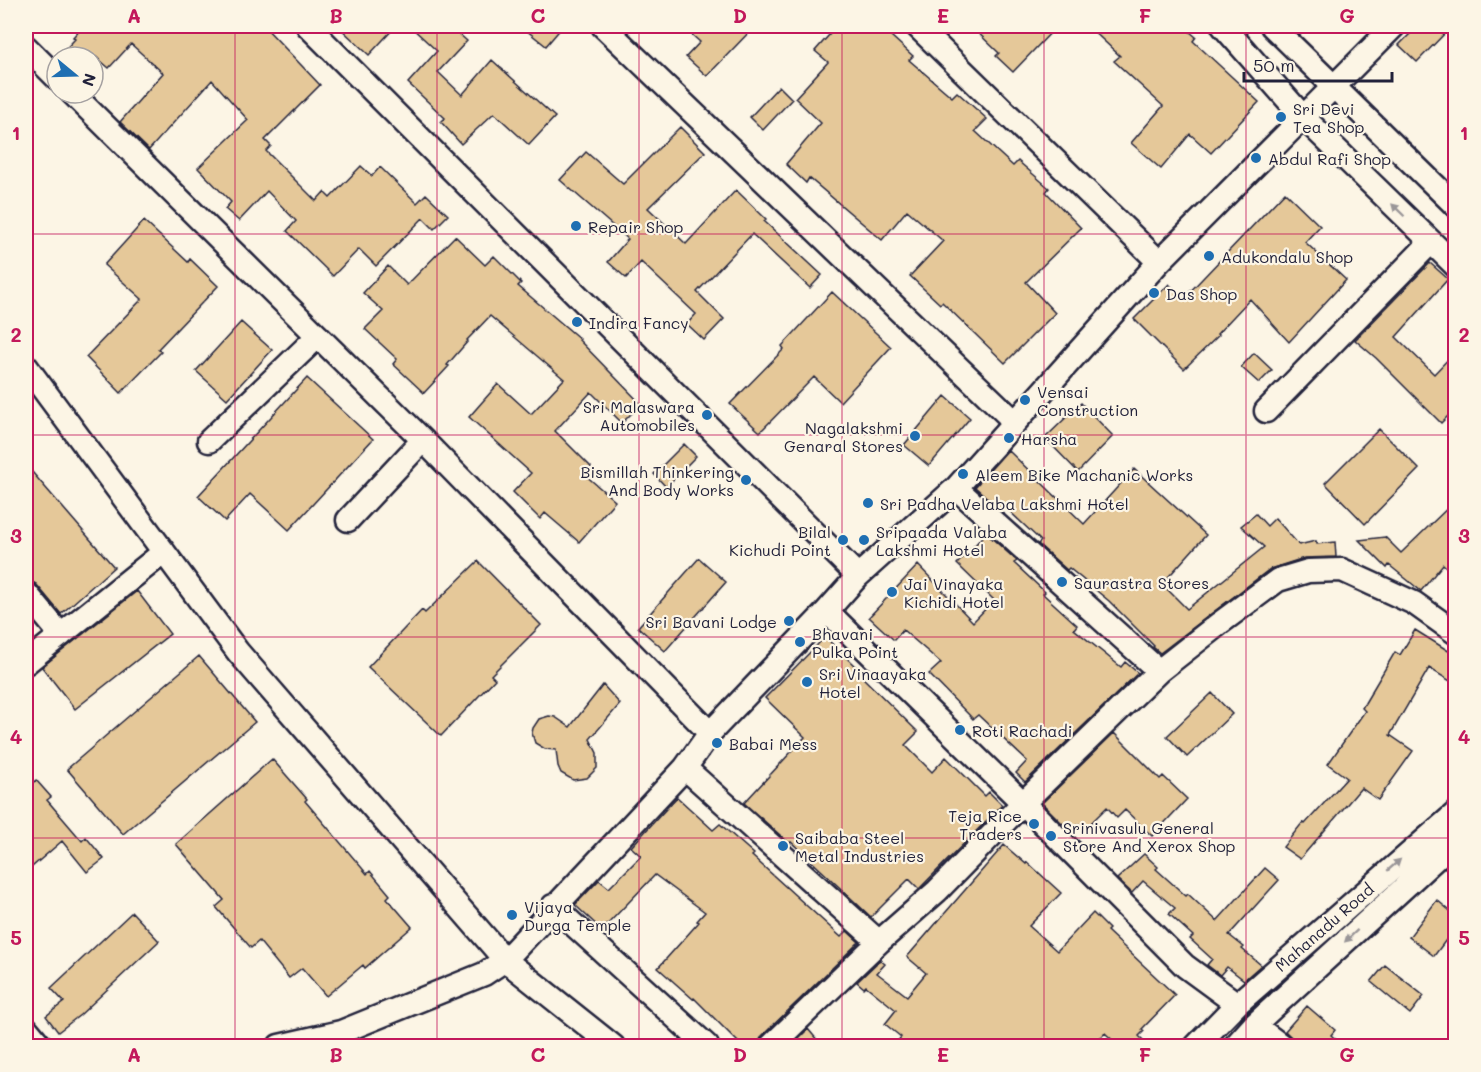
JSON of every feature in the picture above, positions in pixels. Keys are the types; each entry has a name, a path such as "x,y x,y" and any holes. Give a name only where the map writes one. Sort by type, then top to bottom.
{"street":[{"path":"308,26 858,576"},
{"path":"603,26 1015,422"},
{"path":"917,26 1159,262"},
{"path":"1223,26 1304,118 1455,266"},
{"path":"1272,26 1455,206"},
{"path":"279,1047 341,1032 484,974 505,960 553,906 685,768 710,732 858,576 956,488 1159,262 1394,26"},
{"path":"26,47 45,66"},
{"path":"84,105 423,440 710,732"},
{"path":"1266,411 1431,243"},
{"path":"209,441 318,336"},
{"path":"26,366 238,652 505,960 613,1047"},
{"path":"348,520 423,440"},
{"path":"956,488 1159,671"},
{"path":"26,663 164,552"},
{"path":"771,1047 879,942 943,885 1023,802 1159,671 1220,622 1278,580 1308,571 1342,570 1414,603 1455,633"},
{"path":"26,593 61,635"},
{"path":"825,613 836,620 1023,802 1185,966 1237,1004"},
{"path":"685,768 879,942"},
{"name":"Mahanadu Road","path":"1196,1047 1237,1004 1455,813"},
{"name":"Mahanadu Road","path":"1235,1047 1254,1025 1455,840"},
{"path":"553,906 707,1047"},
{"path":"1254,1025 1282,1047"},
{"path":"26,1028 41,1047"}],"building":[{"path":"83,26 264,26 320,85 265,140 271,146 266,151 316,201 324,192 330,198 361,166 372,176 380,167 417,203 426,194 448,215 434,229 423,218 376,266 359,249 333,276 287,231 296,221 267,191 239,221 225,209 231,202 198,168 248,120 212,80 149,150 120,122 163,73 131,44 109,68 105,65 105,45 69,45 75,39 73,37"},
{"path":"338,26 396,26 369,55"},
{"path":"410,26 450,26 467,41 438,72 462,95 492,60 555,117 529,145 494,113 461,144 441,122 445,118 408,83 437,51"},
{"path":"521,26 563,26 546,46"},
{"path":"682,26 755,26 707,76 686,57 700,42"},
{"path":"837,26 880,26 913,56 909,60 952,97 957,92 987,119 975,131 1013,166 1018,161 1049,188 1046,192 1081,228 1026,282 1055,313 1005,363 942,302 940,304 910,276 943,241 907,210 882,240 809,178 806,183 786,164 821,123 795,98 828,62 815,51"},
{"path":"971,26 1006,26 1016,35 1025,26 1057,26 1013,72 996,56 999,53"},
{"path":"1088,26 1183,26 1196,37 1193,41 1259,102 1211,153 1190,134 1161,169 1131,143 1163,106 1114,61 1120,56"},
{"path":"1418,26 1452,26 1417,62 1399,45"},
{"path":"779,86 792,99 763,130 750,117"},
{"path":"680,127 705,152 648,208 686,244 736,190 766,219 764,221 822,275 810,288 752,234 697,292 724,319 704,340 687,324 696,314 641,262 626,278 608,262 628,239 560,180 586,152 623,184"},
{"path":"1285,192 1320,226 1305,242 1346,280 1289,342 1250,299 1217,334 1219,335 1184,369 1134,319 1169,284 1183,299"},
{"path":"144,221 188,262 190,259 218,286 158,349 161,352 121,393 86,357 142,299 104,265"},
{"path":"455,236 485,265 494,256 521,283 518,286 580,339 641,404 622,423 591,392 555,431 591,467 584,474 615,501 579,542 545,513 540,519 513,492 531,473 469,417 498,384 531,414 564,379 490,316 467,340 447,365 449,366 424,393 393,364 397,359 365,329 383,311 363,293 388,266 407,285"},
{"path":"1430,263 1448,279 1396,337 1434,374 1455,352 1455,409 1441,423 1355,340"},
{"path":"832,292 891,347 840,402 814,377 760,432 730,404 784,349 782,346"},
{"path":"241,322 272,350 227,399 196,371"},
{"path":"1254,353 1272,370 1259,383 1241,367"},
{"path":"307,378 373,439 289,530 250,494 225,521 198,496"},
{"path":"945,396 970,418 929,466 904,445"},
{"path":"1081,403 1113,436 1078,472 1045,438"},
{"path":"1379,429 1419,469 1365,524 1325,483"},
{"path":"684,444 696,456 666,487 654,474"},
{"path":"1008,450 1084,524 1134,469 1206,535 1162,584 1187,609 1264,547 1241,526 1256,514 1267,526 1275,518 1299,545 1316,541 1317,544 1335,542 1336,557 1304,558 1270,569 1160,653 1109,601 1069,568 1067,570 1038,544 1041,541 1004,506 1001,510 975,487"},
{"path":"26,465 114,567 61,614 36,584 26,580"},
{"path":"1455,501 1455,576 1443,564 1421,591 1389,565 1387,568 1359,540 1385,537 1401,553"},
{"path":"986,533 1017,561 1014,563 1045,592 1043,594 1077,625 1074,629 1121,667 1125,662 1138,673 1025,782 1016,773 1027,761 978,715 973,719 929,674 941,663 903,630 894,640 869,617 918,565 973,622 994,600 957,564"},
{"path":"699,558 726,582 665,651 638,627"},
{"path":"478,561 541,625 491,675 495,679 441,736 368,667 422,610 425,613"},
{"path":"137,591 170,634 75,709 42,667"},
{"path":"1415,630 1455,655 1455,684 1429,668 1390,735 1413,751 1378,800 1361,788 1300,859 1283,847 1303,822 1305,824 1347,778 1328,764 1365,711 1362,708 1395,652 1400,655"},
{"path":"825,637 918,732 905,745 932,772 946,757 985,796 989,792 1002,805 919,889 909,879 871,917 791,842 789,843 744,803 805,737 765,698"},
{"path":"199,656 255,722 123,834 67,769"},
{"path":"603,685 620,704 590,739 597,753 597,768 587,778 573,780 561,773 556,750 545,749 535,743 533,728 539,719 549,716 555,717 570,727"},
{"path":"1212,693 1232,714 1187,757 1167,736"},
{"path":"1114,733 1160,779 1163,776 1187,799 1152,836 1125,810 1117,818 1107,807 1084,830 1079,824 1071,832 1042,803"},
{"path":"272,759 367,874 370,871 390,895 387,898 412,927 365,968 363,965 326,996 302,968 289,978 259,941 251,948 216,907 224,900 176,844"},
{"path":"36,780 51,797 47,800 82,841 86,837 104,859 87,872 62,841 26,872 26,789"},
{"path":"677,797 713,830 720,824 841,937 847,931 859,942 762,1036 758,1047 743,1047 694,998 658,968 699,922 697,921 705,912 655,875 602,930 575,905 599,880 609,888 641,856 631,847"},
{"path":"1004,845 1026,864 1027,862 1061,893 1029,926 1057,951 1093,913 1109,929 1107,931 1175,995 1142,1029 1144,1031 1139,1036 1150,1047 1120,1047 1105,1033 1092,1047 893,1047 901,1037 885,1024 896,1010 866,986 864,988 857,982 880,960 885,964 877,973 907,996 926,973 907,957"},
{"path":"1144,854 1158,867 1156,869 1217,921 1265,868 1279,880 1229,935 1261,965 1244,980 1227,967 1220,975 1207,965 1212,959 1190,939 1193,936 1169,914 1175,908 1143,881 1132,893 1117,879"},
{"path":"1437,900 1455,915 1455,928 1434,956 1409,937"},
{"path":"132,912 159,941 80,1015 58,1032 46,1016 64,1002 51,988"},
{"path":"1385,965 1424,996 1410,1014 1371,982"},
{"path":"1307,1006 1335,1030 1331,1035 1344,1047 1295,1047 1294,1040 1285,1031"},
{"path":"808,1029 823,1047 790,1047"}],"place":[{"name":"Sri Devi Tea Shop","path":"1281,117"},
{"name":"Abdul Rafi Shop","path":"1256,158"},
{"name":"Repair Shop","path":"576,226"},
{"name":"Adukondalu Shop","path":"1209,256"},
{"name":"Das Shop","path":"1154,293"},
{"name":"Indira Fancy","path":"577,322"},
{"name":"Vensai Construction","path":"1025,400"},
{"name":"Sri Malaswara Automobiles","path":"707,415"},
{"name":"Nagalakshmi Genaral Stores","path":"915,436"},
{"name":"Harsha","path":"1009,438"},
{"name":"Aleem Bike Machanic Works","path":"963,474"},
{"name":"Bismillah Thinkering And Body Works","path":"746,480"},
{"name":"Sri Padha Velaba Lakshmi Hotel","path":"868,503"},
{"name":"Bilal Kichudi Point","path":"843,540"},
{"name":"Sripaada Valaba Lakshmi Hotel","path":"864,540"},
{"name":"Saurastra Stores","path":"1062,582"},
{"name":"Jai Vinayaka Kichidi Hotel","path":"892,592"},
{"name":"Sri Bavani Lodge","path":"789,621"},
{"name":"Bhavani Pulka Point","path":"800,642"},
{"name":"Sri Vinaayaka Hotel","path":"807,682"},
{"name":"Roti Rachadi","path":"960,730"},
{"name":"Babai Mess","path":"717,743"},
{"name":"Teja Rice Traders","path":"1034,824"},
{"name":"Srinivasulu General Store And Xerox Shop","path":"1051,836"},
{"name":"Saibaba Steel Metal Industries","path":"783,846"},
{"name":"Vijaya Durga Temple","path":"512,915"}]}
